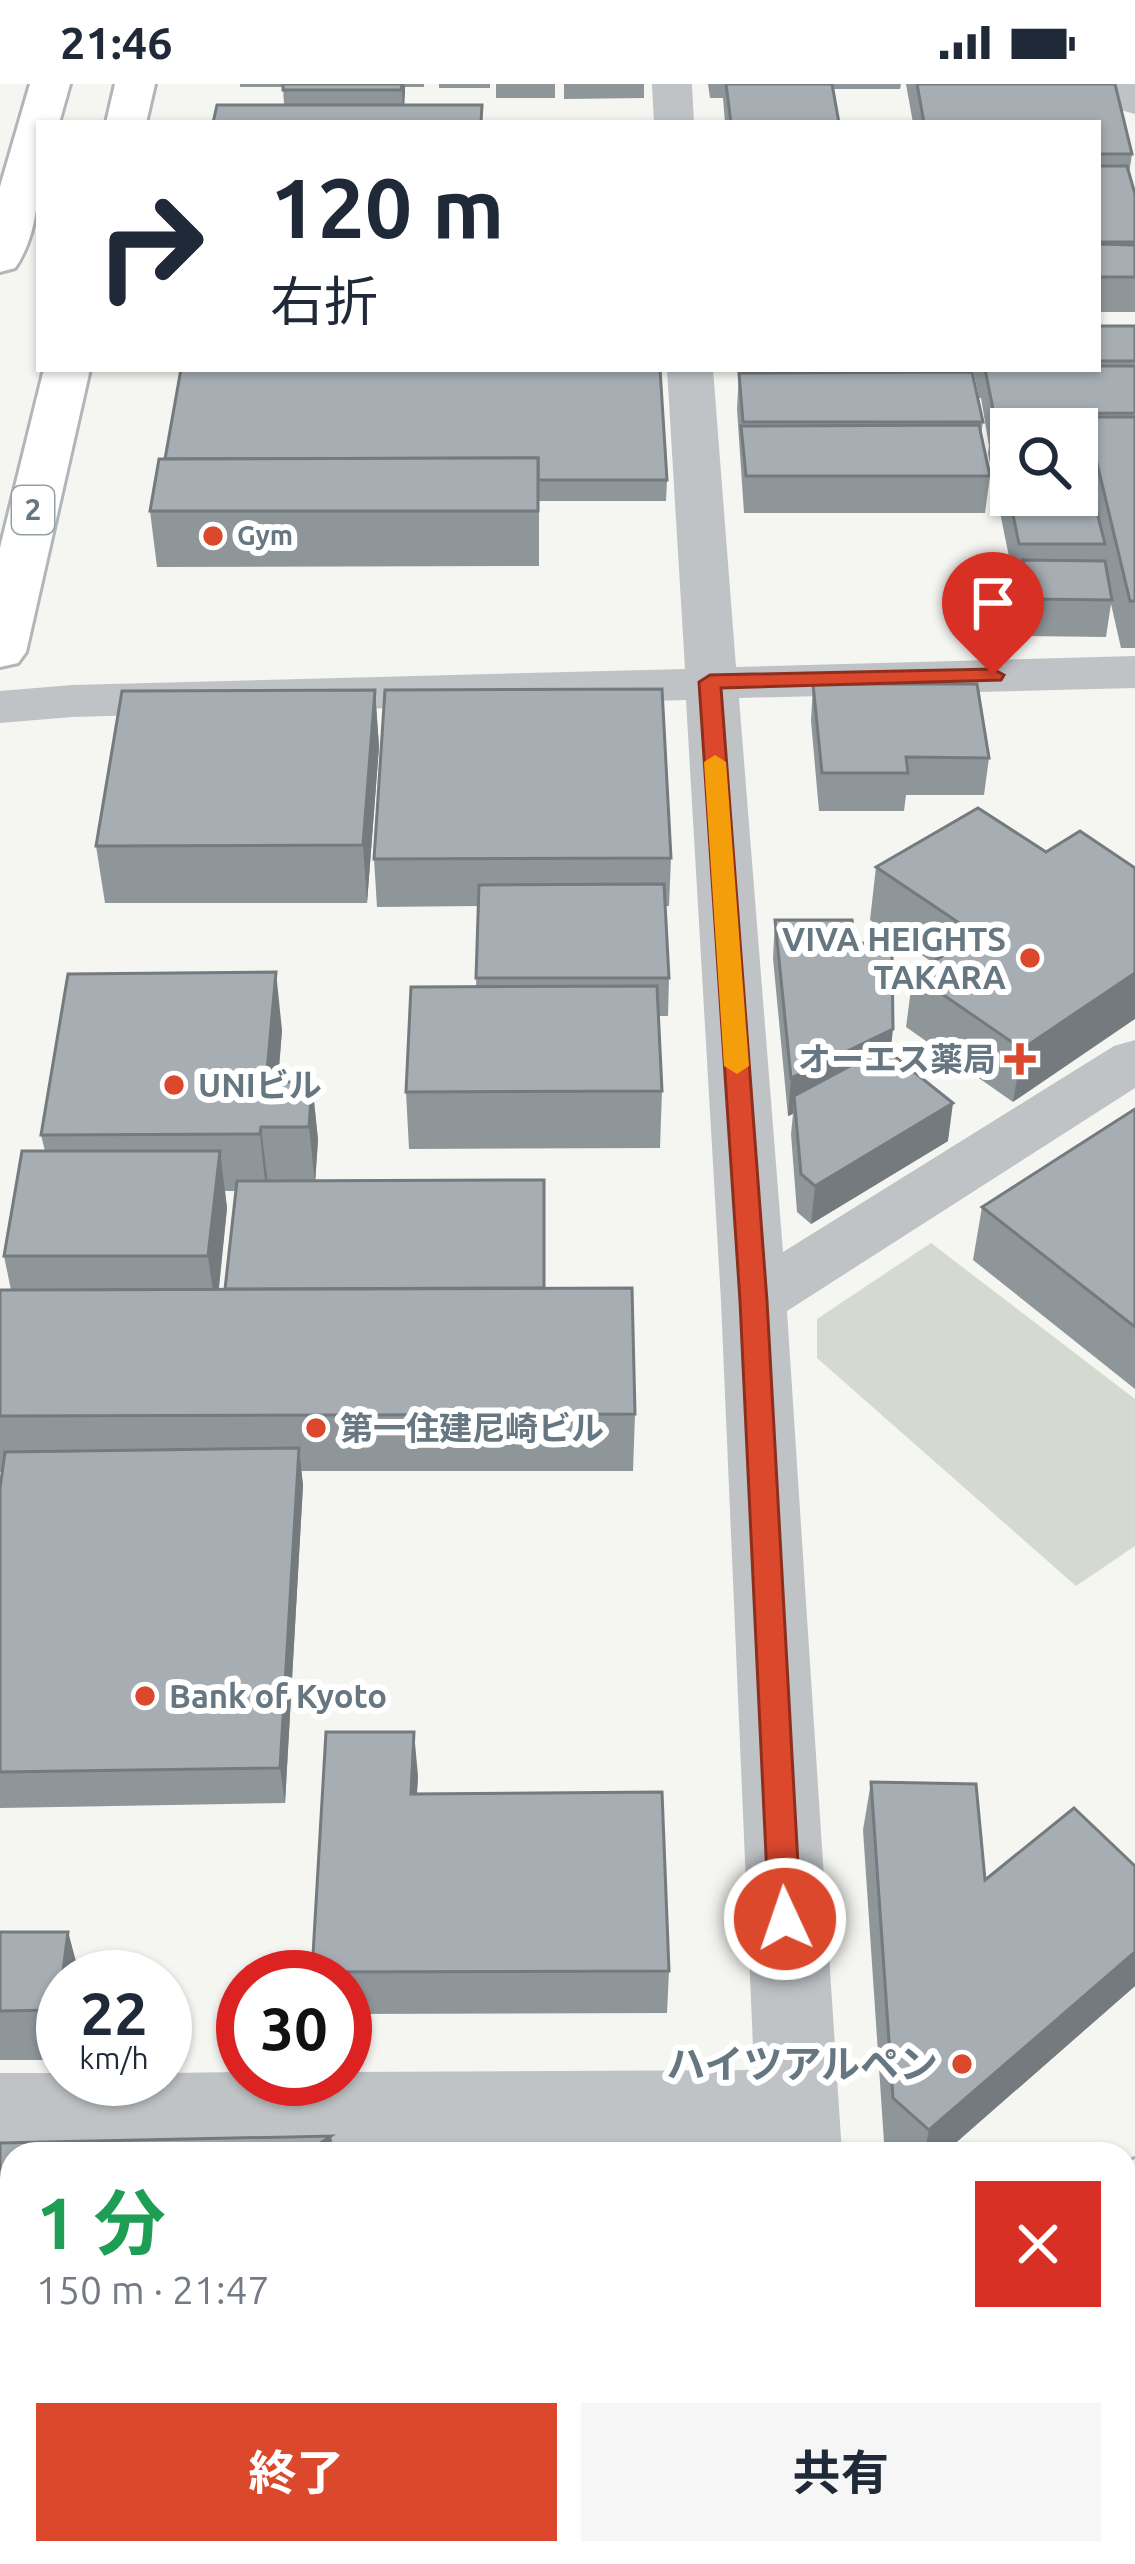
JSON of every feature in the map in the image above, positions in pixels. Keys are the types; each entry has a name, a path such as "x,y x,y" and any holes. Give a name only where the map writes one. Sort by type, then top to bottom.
{"main road":[{"path":"40,120 50,84"},
{"path":"127,120 135,84"},
{"path":"0,259 36,133"},
{"name":"2","path":"0,652 66,372"}],"street":[{"path":"672,84 674,120"},
{"path":"1130,84 1135,102"},
{"path":"0,2112 797,2132 754,1301 690,372"},
{"path":"0,707 1135,672"},
{"path":"754,1301 1135,1060"}],"shaded area":[{"path":"931,1243 1135,1399 1135,1546 1076,1586 817,1358 817,1319"}],"building":[{"path":"283,84 402,84 401,90 283,90"},
{"path":"726,84 832,84 838,120 731,120"},
{"path":"917,84 1115,84 1132,154 1101,154 1101,120 923,120"},
{"path":"217,105 482,105 481,120 214,120"},
{"path":"1101,166 1127,166 1135,194 1135,242 1101,242"},
{"path":"1101,244 1135,245 1135,277 1101,277"},
{"path":"1101,326 1135,326 1135,361 1101,361"},
{"path":"1101,366 1135,366 1135,413 1098,413 1098,408 993,408 986,372 1101,372"},
{"path":"180,372 660,372 667,480 538,480 538,458 165,459"},
{"path":"972,372 983,422 743,422 739,373"},
{"path":"1098,417 1135,417 1135,601 1130,601 1098,467"},
{"path":"979,425 990,476 746,476 741,426"},
{"path":"538,458 538,511 150,511 159,459"},
{"path":"1013,516 1098,516 1105,544 1019,544"},
{"path":"1023,560 1105,561 1112,600 1030,599"},
{"path":"813,684 977,684 989,758 906,757 908,773 822,773"},
{"path":"662,689 671,858 374,859 385,690"},
{"path":"375,690 363,845 96,846 122,691"},
{"name":"VIVA HEIGHTS TAKARA","path":"978,808 1046,852 1080,831 1135,868 1135,973 1022,1049 913,974 977,935 876,867"},
{"path":"664,884 669,978 476,978 479,885"},
{"path":"775,920 852,920 855,941 892,951 893,1029 791,1078"},
{"path":"276,972 266,1082 312,1082 309,1127 261,1127 260,1134 41,1135 68,974"},
{"path":"657,986 662,1091 406,1092 411,987"},
{"path":"884,1048 953,1103 815,1186 801,1174 794,1096"},
{"path":"1135,1109 1135,1327 982,1207"},
{"path":"22,1151 220,1151 208,1256 4,1256"},
{"path":"544,1180 544,1288 225,1289 237,1181"},
{"path":"632,1288 635,1414 0,1416 0,1290"},
{"name":"Bank of Kyoto","path":"299,1448 280,1768 0,1772 0,1488 5,1452"},
{"path":"326,1732 414,1732 411,1794 662,1792 669,1971 372,1972 372,1950 313,1950"},
{"name":"ハイツアルペン","path":"871,1782 976,1784 985,1880 1074,1808 1135,1866 1135,1952 929,2130 893,2098"},
{"path":"0,1932 68,1932 66,1950 36,1950 36,2010 0,2011"},
{"path":"331,2136 322,2142 47,2142"}],"slow traffic":[{"path":"715,762 737,1066"}],"place":[{"name":"Gym","path":"213,536"},
{"name":"VIVA HEIGHTS TAKARA","path":"1030,958"},
{"name":"オーエス薬局","path":"1020,1059"},
{"name":"UNIビル","path":"174,1085"},
{"name":"第一住建尼崎ビル","path":"316,1428"},
{"name":"Bank of Kyoto","path":"145,1696"},
{"name":"ハイツアルペン","path":"962,2064"}],"route":[{"path":"785,1919 754,1301 710,682 993,675"}]}
